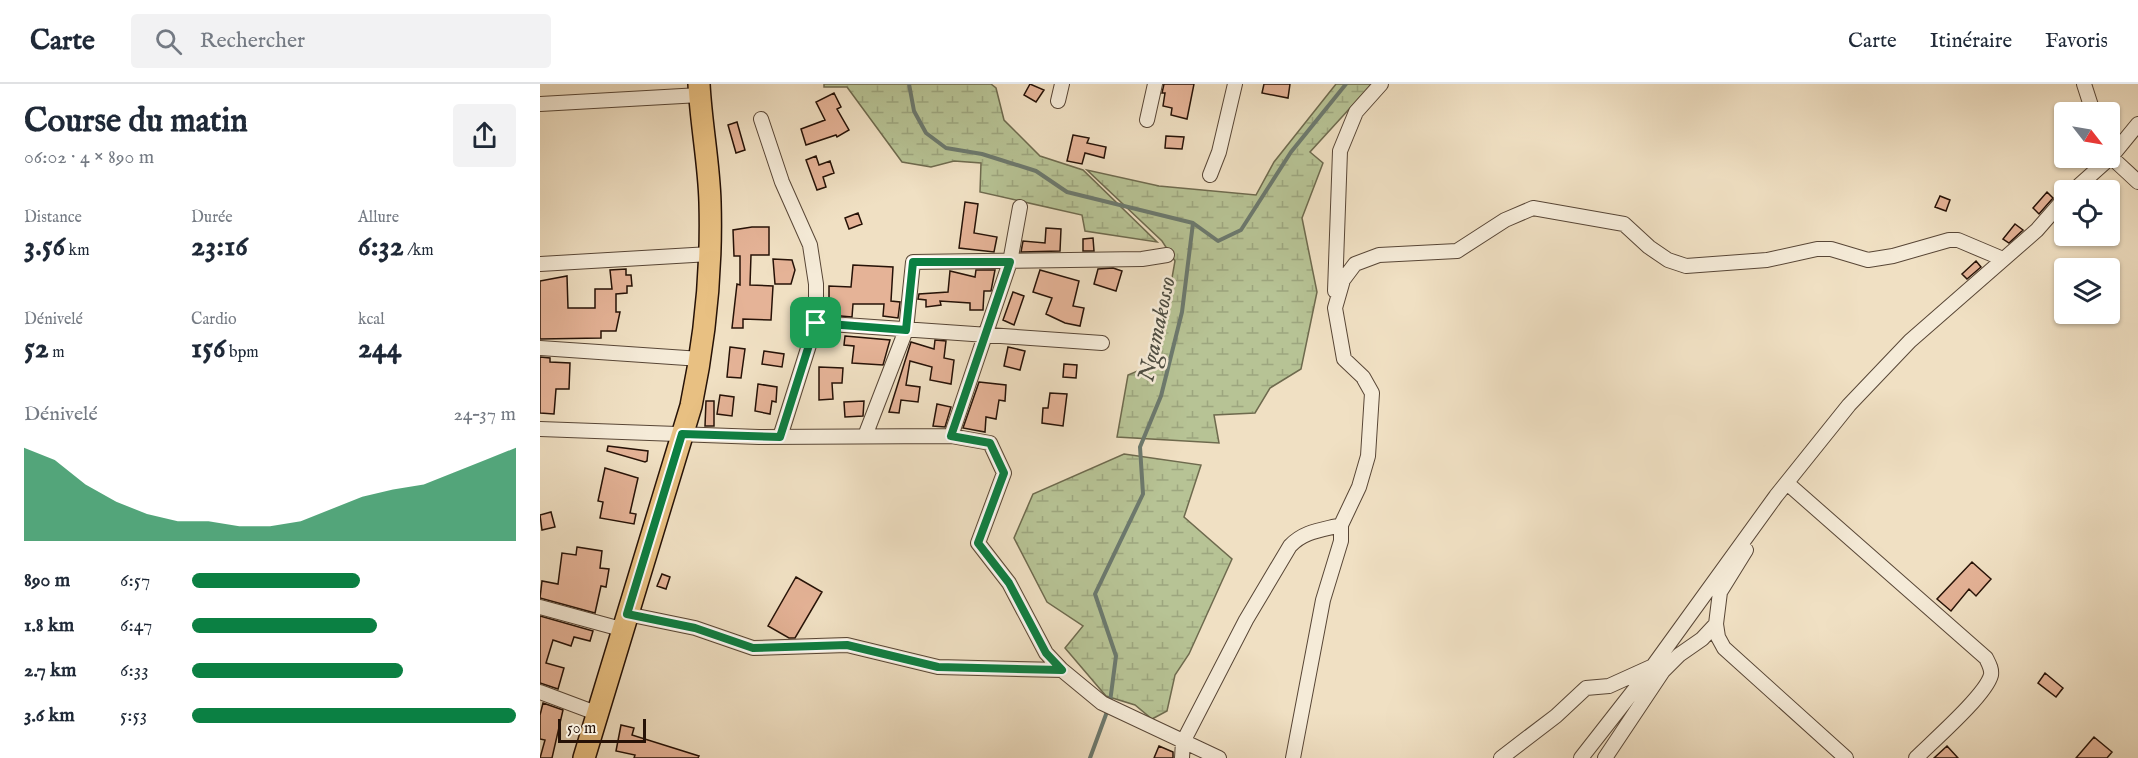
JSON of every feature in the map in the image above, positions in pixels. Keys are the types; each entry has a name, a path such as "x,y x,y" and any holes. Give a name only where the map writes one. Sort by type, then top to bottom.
{"main road":[{"path":"584,758 682,434 701,359 710,279 710,254 709,180 700,89"}],"street":[{"path":"1058,101 1062,84"},
{"path":"1147,120 1155,84"},
{"path":"1210,175 1219,152 1235,84"},
{"path":"1293,758 1323,600 1341,541 1341,525 1359,487 1368,456 1372,393 1363,377 1344,359 1335,308 1340,151 1356,112 1381,84"},
{"path":"2084,84 2090,102"},
{"path":"540,104 700,89"},
{"path":"761,119 782,182 810,245 816,285 816,323 780,437"},
{"path":"2120,143 2138,124"},
{"path":"2120,164 2138,182"},
{"path":"2084,180 2096,168"},
{"path":"951,436 1010,262 1020,207"},
{"path":"1335,308 1343,280 1355,264 1379,255 1457,251 1505,220 1533,208 1624,224 1649,247 1668,260 1686,266 1767,260 1817,249 1831,249 1868,260 1893,256 1948,240 1958,240 2003,259"},
{"path":"1581,758 1653,666 1776,496 1850,405 1910,341 2037,230 2054,210"},
{"path":"540,264 710,254"},
{"path":"865,436 906,330 913,262 1142,259 1167,255"},
{"path":"816,323 986,333 1101,343"},
{"path":"540,348 701,359"},
{"path":"540,429 780,437 951,436 990,443 1004,473 978,543 1009,583 1046,653 1062,670 1102,703 1219,758"},
{"path":"1787,483 1986,658 1990,665 1992,672 1984,689 1916,758"},
{"path":"1776,496 1767,520 1724,585 1716,624 1718,637 1724,648 1846,758"},
{"path":"1182,758 1183,742 1246,620 1290,546 1298,537 1341,525"},
{"path":"540,607 624,622 695,628 753,648 847,645 938,667 1062,670"},
{"path":"1605,758 1663,671 1716,624"},
{"path":"1501,758 1556,716 1586,688 1609,686 1653,666"},
{"path":"540,692 596,713"}],"green space":[{"path":"824,84 991,84 996,88 1004,120 1040,156 1083,170 1157,242 1085,231 1082,215 980,192 981,163 954,161 931,167 902,162 847,87 824,87"},
{"path":"1336,84 1372,84 1310,152 1323,163 1302,218 1317,292 1301,369 1270,388 1255,413 1214,415 1219,443 1117,437 1128,375 1157,363 1175,261 1162,241 1087,170 1159,186 1256,195 1274,162"},
{"path":"1124,454 1201,465 1184,517 1232,559 1189,654 1175,675 1167,711 1152,719 1135,705 1106,696 1065,648 1083,626 1047,602 1014,538 1033,494"}],"building":[{"path":"1030,84 1044,90 1036,102 1024,95"},
{"path":"1164,84 1194,84 1187,119 1171,115 1172,108 1163,106"},
{"path":"1264,84 1290,84 1288,98 1262,93"},
{"path":"834,93 841,107 837,109 849,130 837,137 836,135 806,145 801,129 825,120 816,102"},
{"path":"737,122 745,150 736,153 728,125"},
{"path":"1073,135 1089,138 1087,143 1106,147 1104,158 1085,153 1082,164 1067,161"},
{"path":"1166,136 1184,137 1182,149 1165,148"},
{"path":"816,156 819,165 830,161 834,173 823,177 826,187 817,190 806,160"},
{"path":"2047,192 2053,198 2039,214 2033,208"},
{"path":"1940,196 1950,200 1946,211 1935,207"},
{"path":"965,202 978,204 974,233 997,237 994,252 959,248"},
{"path":"858,213 862,224 849,229 845,218"},
{"path":"2015,224 2023,230 2009,243 2003,239"},
{"path":"769,227 769,255 751,255 750,285 773,286 771,320 743,319 743,328 732,328 737,284 740,285 740,256 734,256 733,230"},
{"path":"1046,228 1061,229 1060,251 1021,252 1023,241 1045,243"},
{"path":"1093,238 1094,251 1083,251 1083,239"},
{"path":"773,259 792,260 795,270 791,284 775,284"},
{"path":"1976,261 1981,267 1967,279 1962,274"},
{"path":"853,265 893,267 891,301 900,302 898,318 883,316 884,304 853,304 852,317 829,315 829,286 851,287"},
{"path":"1113,268 1122,271 1116,291 1094,284 1098,269"},
{"path":"626,269 626,275 631,275 632,286 627,286 627,293 616,294 616,312 620,312 616,331 601,331 601,338 540,339 540,281 567,276 568,308 595,308 595,289 612,289 610,270"},
{"path":"976,270 995,270 991,291 984,291 983,310 970,310 970,303 940,301 941,305 926,307 926,300 918,299 919,294 948,292 950,271 975,277"},
{"path":"1040,270 1079,281 1073,306 1084,308 1080,326 1065,323 1046,314 1052,298 1033,292"},
{"path":"1013,292 1024,296 1014,325 1003,320"},
{"path":"845,336 890,340 883,365 852,363 854,346 844,345"},
{"path":"935,340 946,341 944,358 954,360 951,384 930,380 932,367 910,361 906,385 920,387 918,402 901,400 899,413 889,412 911,342 934,349"},
{"path":"730,347 745,349 741,378 727,377"},
{"path":"1008,347 1025,351 1020,370 1004,366"},
{"path":"764,351 784,354 782,367 762,364"},
{"path":"540,357 550,358 550,362 570,363 569,389 556,389 554,414 540,413"},
{"path":"1064,364 1077,365 1076,378 1063,377"},
{"path":"819,367 843,368 842,383 832,383 833,399 819,400"},
{"path":"979,382 1006,385 1005,401 999,400 996,419 986,417 985,432 963,428"},
{"path":"758,384 777,387 776,402 772,401 770,414 755,411"},
{"path":"1050,393 1067,394 1063,426 1042,423 1043,408 1048,408"},
{"path":"720,395 734,397 732,416 717,414"},
{"path":"706,401 714,401 714,426 705,426"},
{"path":"864,401 863,416 845,417 844,402"},
{"path":"937,404 951,407 945,427 933,426"},
{"path":"608,446 648,451 647,461 607,451"},
{"path":"605,468 638,478 630,513 636,514 634,524 600,518 603,502 598,501"},
{"path":"551,512 555,527 542,530 540,515"},
{"path":"577,547 602,551 600,568 609,569 606,587 601,586 595,613 540,598 542,581 558,584 562,553 576,555"},
{"path":"1972,562 1991,579 1976,596 1969,589 1951,611 1937,599"},
{"path":"662,574 670,577 666,589 657,586"},
{"path":"796,577 822,592 795,638 789,638 768,626"},
{"path":"540,616 593,631 590,641 574,637 571,646 553,640 546,663 564,668 558,689 540,683"},
{"path":"2045,673 2063,688 2056,697 2038,683"},
{"path":"543,703 563,710 552,758 540,758 545,740 540,739 540,715"},
{"path":"621,725 634,728 632,735 699,756 698,758 634,758 635,755 616,751"},
{"path":"2094,737 2112,752 2107,758 2076,758"},
{"path":"1159,746 1173,752 1173,758 1154,758"},
{"path":"1947,746 1958,758 1934,758"}],"waterway":[{"name":"Ngamakosso","path":"909,84 914,111 926,133 946,148 982,154 1036,171 1067,192 1193,223 1182,312 1161,396 1140,447 1143,494 1095,594 1116,656 1110,702"},
{"path":"1193,223 1218,241 1241,230 1291,152 1346,84"},
{"name":"Ngamakosso","path":"1090,758 1108,709"}],"route":[{"path":"913,262 1010,262 951,436 990,443 1004,473 978,543 1009,583 1046,653 1062,670 938,667 847,645 753,648 695,628 627,614 682,434 780,437 816,323 906,330 913,262"}]}
